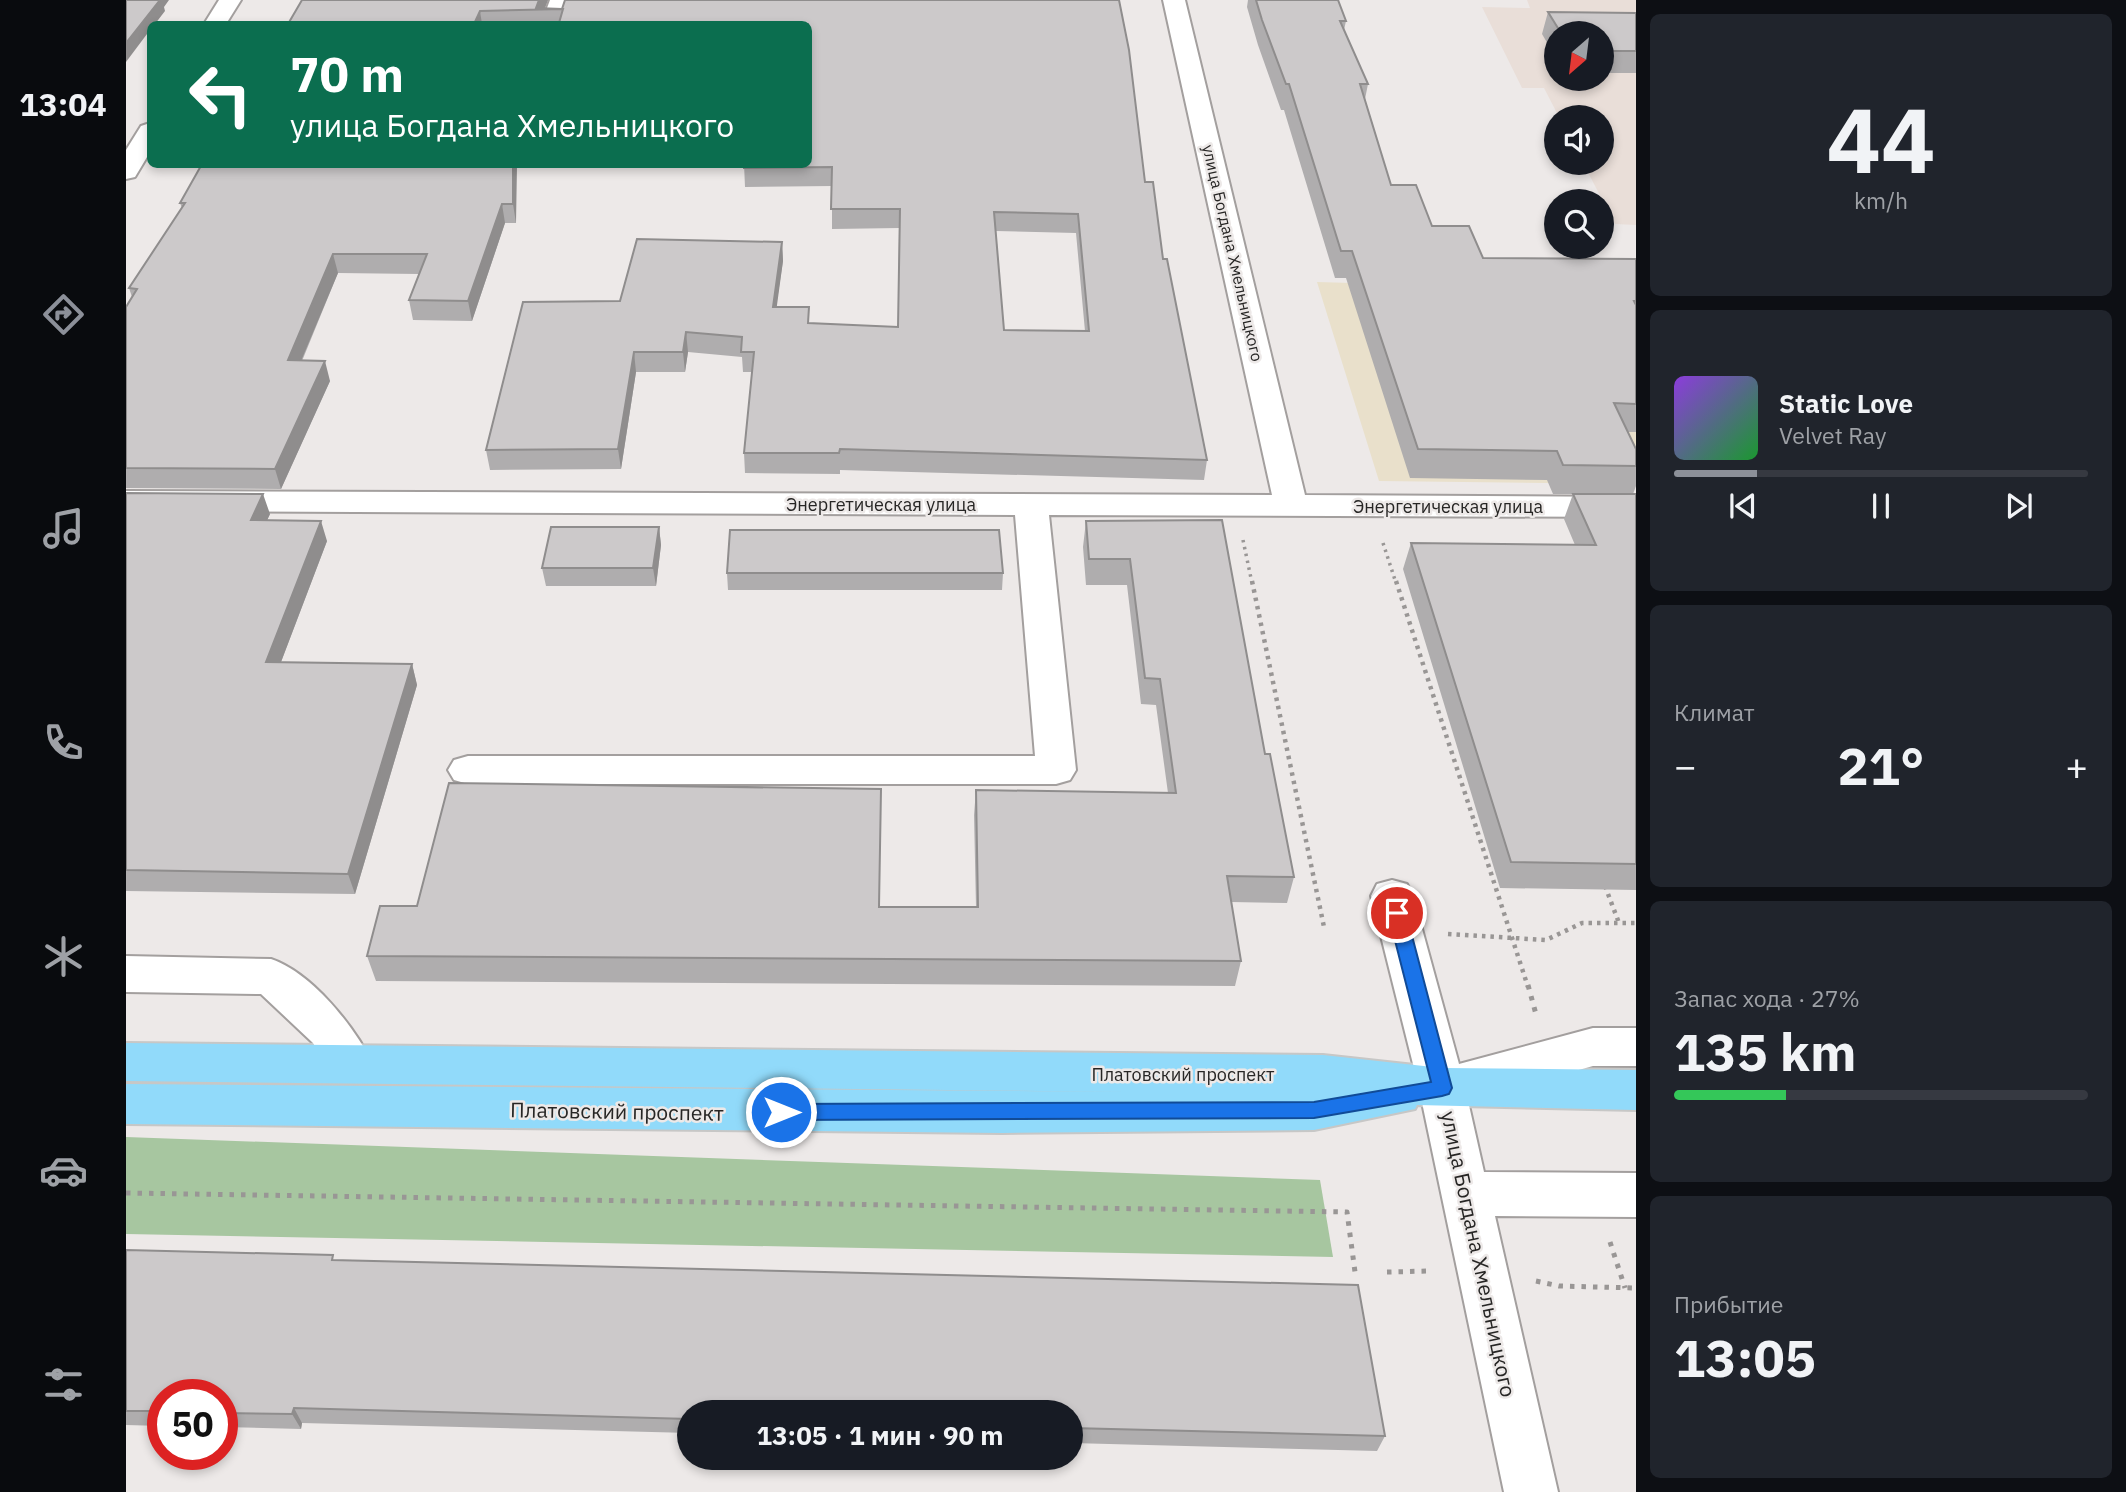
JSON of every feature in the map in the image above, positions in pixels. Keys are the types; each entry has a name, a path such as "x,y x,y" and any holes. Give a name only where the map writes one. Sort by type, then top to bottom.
{"main road":[{"name":"Платовский проспект","path":"126,1062 1323,1074 1442,1088 1636,1090"},
{"name":"Платовский проспект","path":"126,1104 1002,1113 1273,1111 1314,1110 1442,1088"}],"street":[{"path":"217,21 230,0"},
{"path":"553,21 561,0"},
{"name":"улица Богдана Хмельницкого","path":"1174,0 1292,506"},
{"path":"126,171 147,136"},
{"name":"Энергетическая улица","path":"126,501 1636,507"},
{"path":"468,770 1056,770 1031,505"},
{"name":"улица Богдана Хмельницкого","path":"1397,913 1442,1088 1531,1492"},
{"path":"126,974 271,977 329,1030 350,1064"},
{"path":"1442,1088 1593,1047 1636,1047"},
{"path":"1466,1194 1636,1195"}],"path":[{"path":"1236,505 1324,927"},
{"path":"1371,506 1514,937"},
{"path":"1601,874 1619,923"},
{"path":"1397,913 1514,937 1546,940 1582,923 1636,923"},
{"path":"126,1193 1347,1213 1354,1272"}],"shaded area":[{"path":"1527,0 1636,0 1636,225 1615,224 1614,189 1597,189 1589,175 1614,175 1614,105 1553,105 1546,91 1614,91 1614,21 1544,21 1544,88 1522,88 1482,7 1530,8"},
{"path":"1317,282 1422,285 1604,432 1636,432 1636,484 1379,481"}],"green space":[{"path":"126,1137 1320,1180 1333,1257 126,1234"}],"building":[{"path":"126,0 160,0 126,43"},
{"path":"302,0 539,0 536,8 562,9 565,0 1119,0 1129,50 1145,182 1153,182 1163,259 1167,259 1207,460 840,449 839,453 744,453 754,352 741,352 742,337 686,332 683,352 634,352 618,449 486,450 523,302 620,301 637,239 782,242 773,307 809,307 808,323 898,327 900,209 831,209 832,167 812,167 812,21 560,21 563,9 480,11 475,21 290,21","holes":["994,212 1078,214 1089,331 1004,330"]},
{"path":"1256,0 1338,0 1346,21 1340,21 1368,84 1360,84 1391,185 1416,185 1432,226 1469,226 1483,258 1636,259 1636,404 1614,403 1636,449 1636,466 1563,465 1557,451 1418,449 1352,251 1341,251 1289,84 1286,84"},
{"path":"1548,12 1636,13 1636,51 1614,51 1614,21 1554,21"},
{"path":"200,168 513,168 513,204 502,204 468,301 409,300 427,254 333,254 288,360 325,361 275,469 126,468 126,307 137,289 129,288 185,203 180,203"},
{"path":"126,493 263,494 251,520 321,521 266,662 412,664 348,874 126,870"},
{"path":"1573,494 1636,494 1636,864 1511,862 1411,543 1596,545"},
{"path":"1222,520 1265,754 1270,754 1294,877 1227,876 1241,961 367,956 380,906 417,906 449,783 881,789 879,907 978,907 976,790 1176,793 1160,679 1145,678 1130,559 1089,559 1086,521"},
{"path":"551,527 659,527 653,568 542,568"},
{"path":"730,530 999,530 1003,573 727,573"},
{"path":"126,1250 333,1255 332,1260 1358,1285 1385,1436 1083,1428 1083,1400 677,1400 677,1419 294,1408 292,1414 238,1413 238,1379 147,1379 147,1411 126,1411"}],"route":[{"path":"781,1112 1314,1110 1442,1088 1397,913"}]}
